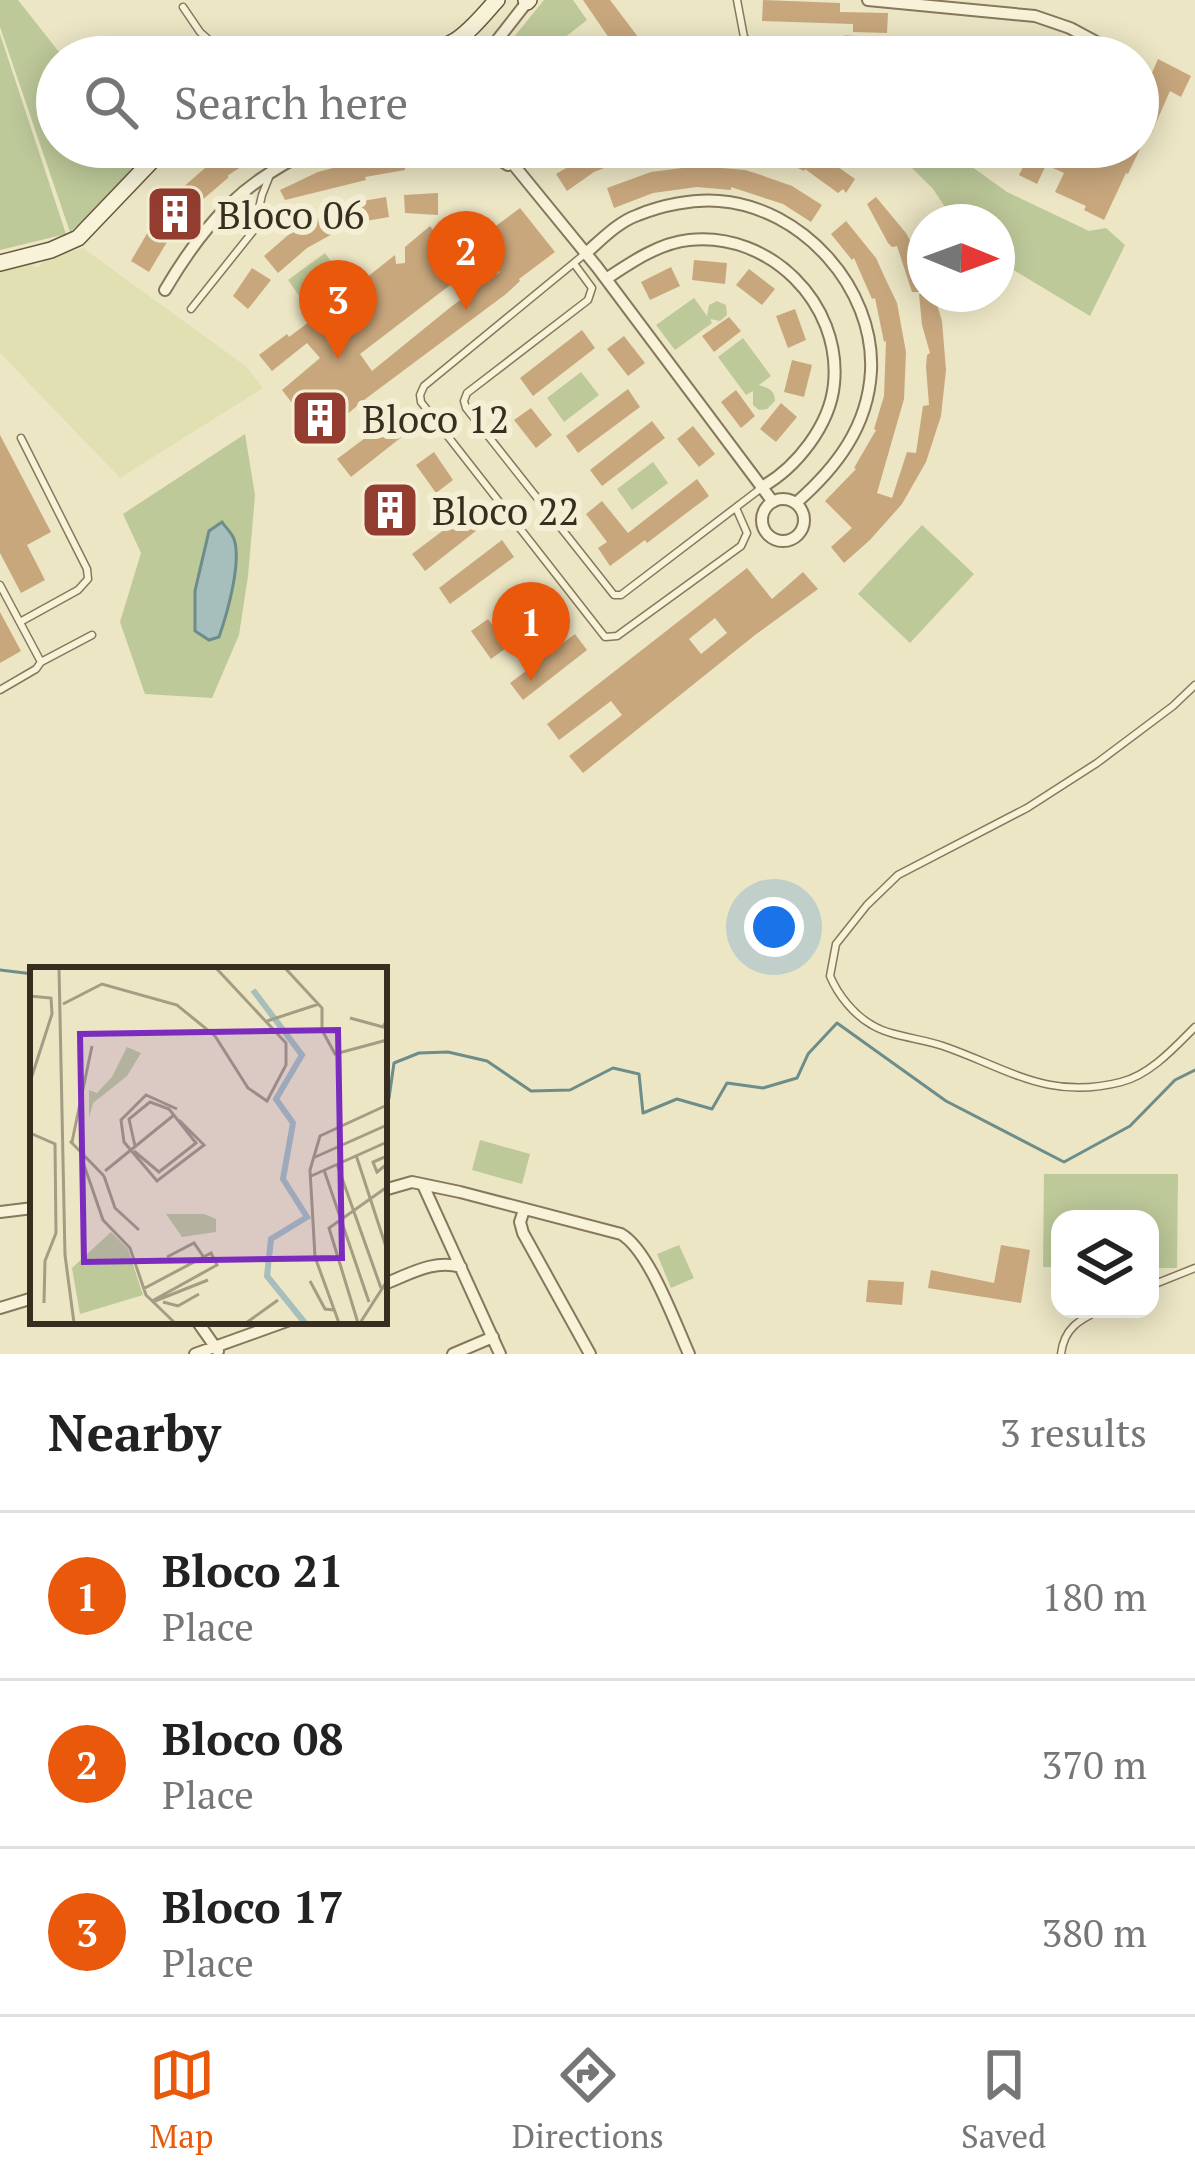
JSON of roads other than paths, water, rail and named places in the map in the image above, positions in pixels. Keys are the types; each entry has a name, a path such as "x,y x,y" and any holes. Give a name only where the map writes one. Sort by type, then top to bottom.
{"street":[{"path":"462,36 497,0"},
{"path":"868,0 1022,14 1053,20 1084,36"},
{"path":"500,36 527,1"},
{"path":"0,263 78,238 145,168"},
{"path":"165,290 189,248 222,209 279,168"},
{"path":"513,168 519,172"},
{"path":"516,168 586,253 773,502"},
{"path":"586,253 640,214 720,201 779,220 827,256 850,288 866,323 871,374 862,413 840,460 796,503"},
{"path":"606,279 674,242 706,239 749,246 769,256 809,293 826,325 834,360 829,408 796,459 762,487"},
{"path":"773,502 796,503 803,514 803,527 795,538 782,541 770,536 763,525 764,512 773,502"},
{"path":"387,1189 412,1182 607,1228 630,1239 689,1354"},
{"path":"423,1185 500,1354"},
{"path":"0,1212 30,1208"},
{"path":"524,1210 520,1222 524,1233 590,1354"},
{"path":"387,1283 434,1264 461,1267"},
{"path":"0,1308 30,1299"},
{"path":"198,1324 218,1351"},
{"path":"195,1354 218,1351 280,1324"},
{"path":"453,1354 494,1337"}],"lane":[{"path":"737,0 745,36"},
{"path":"183,7 204,36"},
{"path":"191,309 254,230 271,172"},
{"path":"586,253 424,386 419,395 422,402 605,637 617,637 741,546 747,533 736,508"},
{"path":"575,265 592,288 588,300 467,393 464,401 616,597 762,487"},
{"path":"20,622 78,590 88,579 88,569 21,438"},
{"path":"0,585 41,662"},
{"path":"0,690 92,635"},
{"path":"1195,685 1097,763 1027,808 898,874 836,944 830,976 844,1001 873,1026 945,1046 1017,1078 1064,1087 1128,1081 1195,1027"},
{"path":"1159,1282 1195,1268"},
{"path":"1060,1354 1072,1326 1086,1318"}],"water":[{"path":"222,522 234,539 235,574 219,637 209,640 195,631 195,591 209,531"}],"waterway":[{"path":"0,970 30,974"},
{"path":"387,1099 394,1063 419,1053 448,1052 487,1061 531,1091 570,1090 613,1068 639,1074 643,1113 677,1099 712,1109 727,1083 763,1088 797,1078 808,1054 837,1023 946,1101 1064,1162 1130,1126 1175,1080 1195,1070"}],"place":[{"name":"Bloco 06","path":"175,214"},
{"name":"Bloco 08","path":"466,310"},
{"name":"Bloco 17","path":"338,359"},
{"name":"Bloco 12","path":"320,418"},
{"name":"Bloco 22","path":"390,510"},
{"name":"Bloco 21","path":"531,681"}]}
